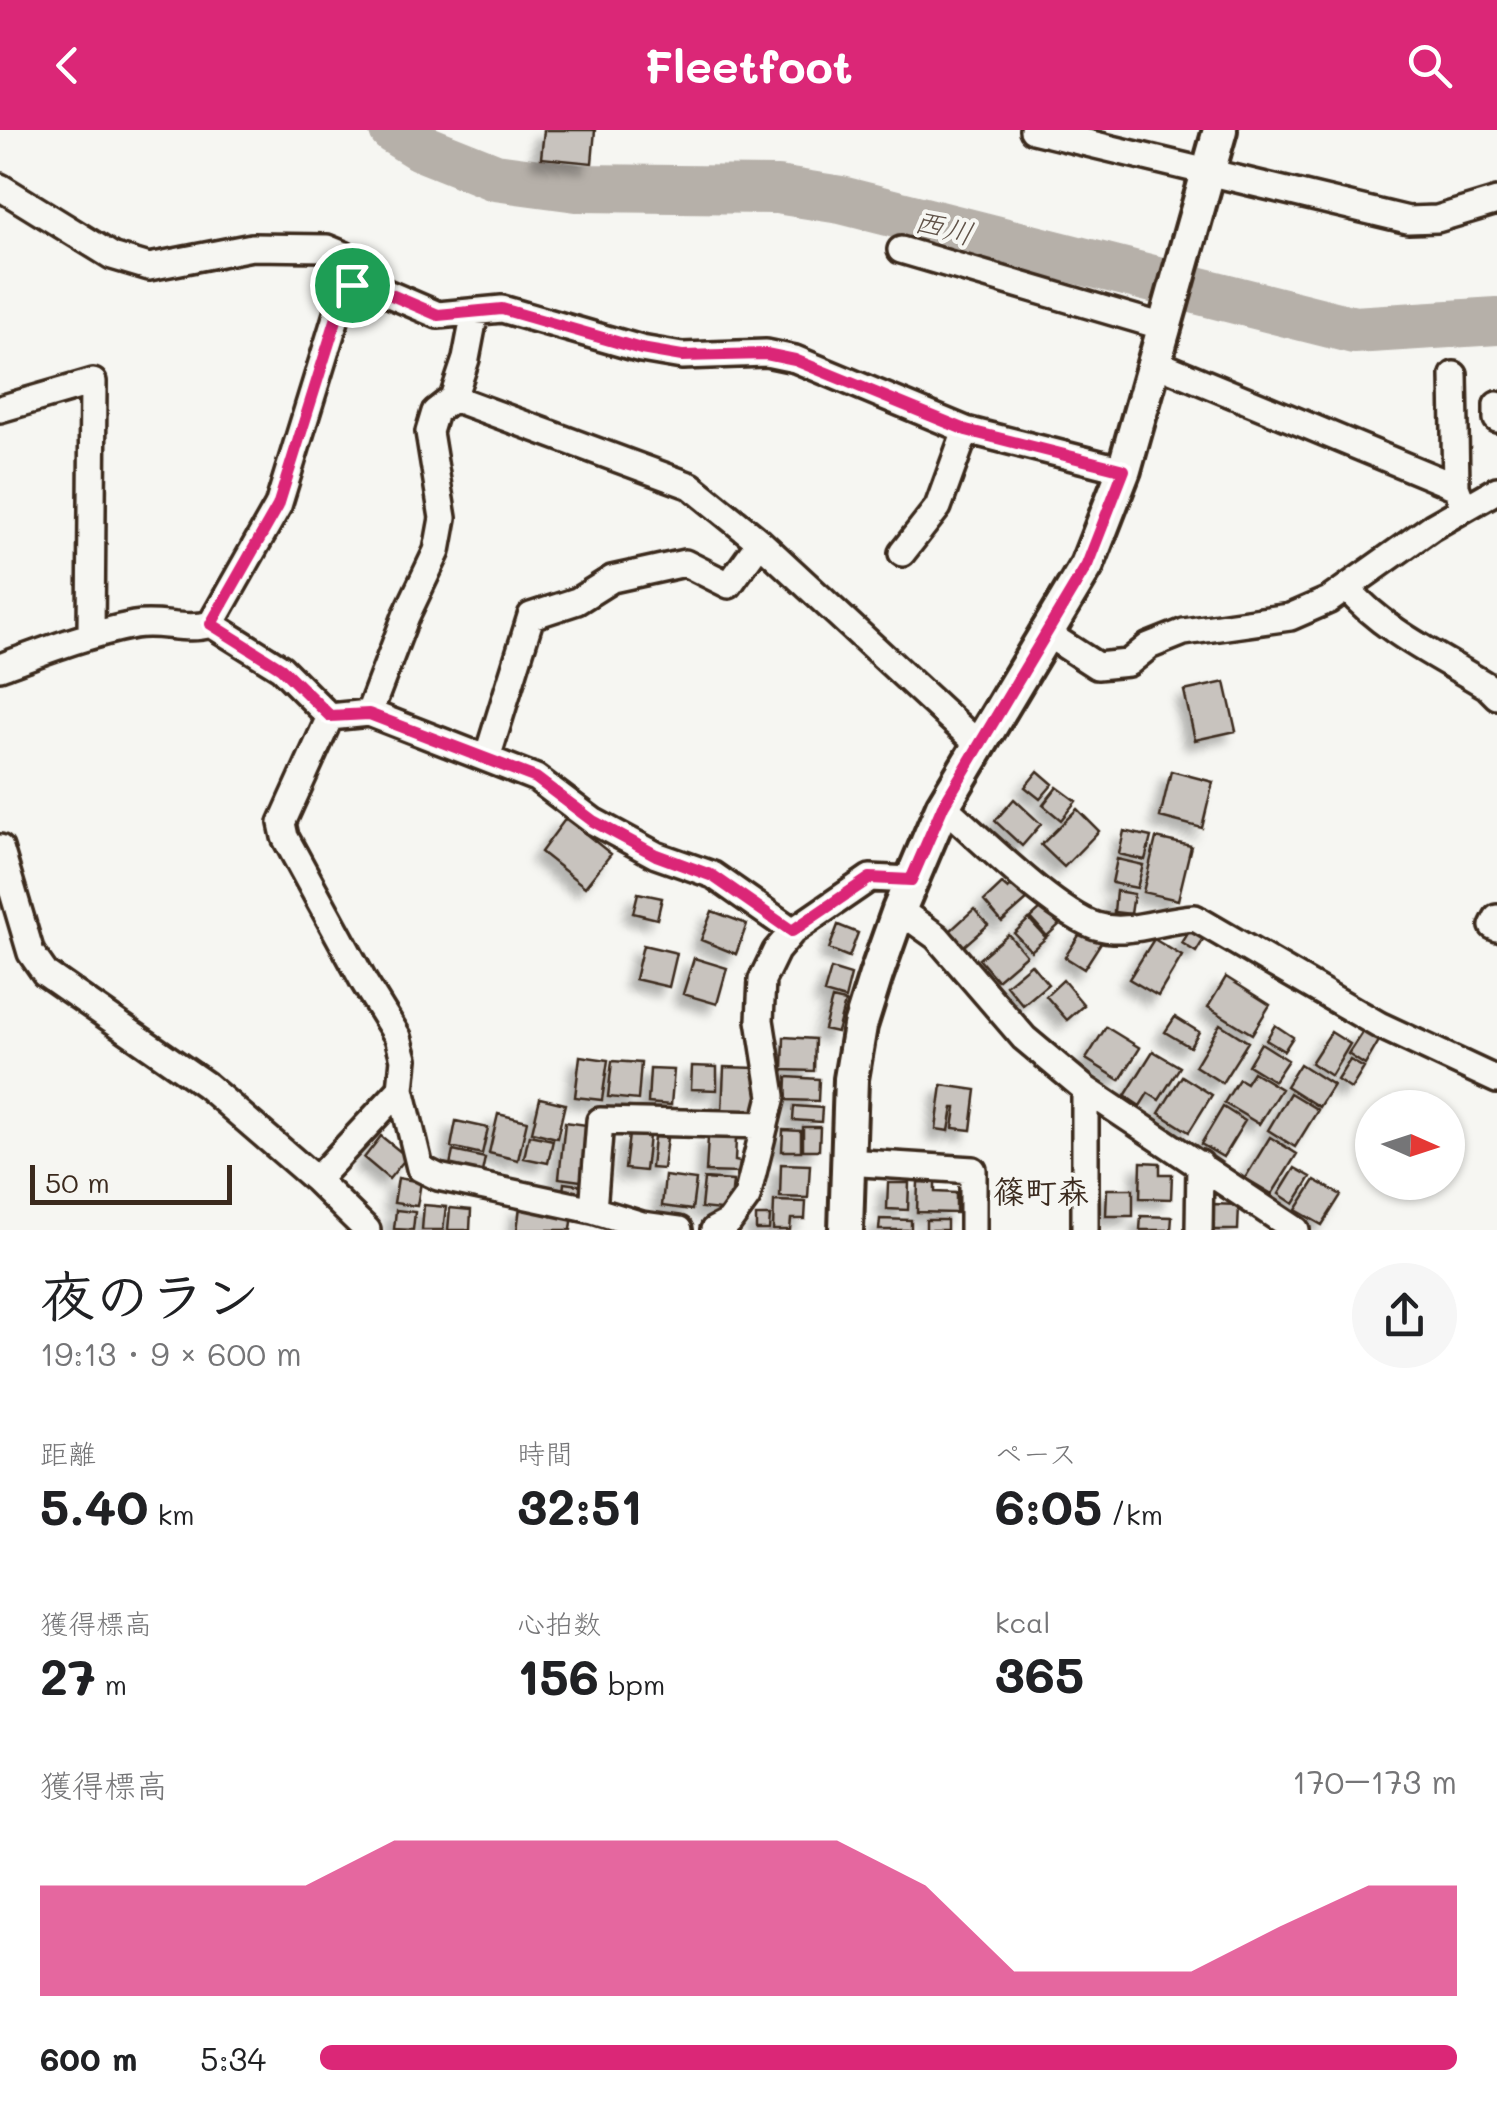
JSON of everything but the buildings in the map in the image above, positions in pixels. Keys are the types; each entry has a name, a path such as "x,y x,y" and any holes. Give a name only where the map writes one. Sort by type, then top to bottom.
{"street":[{"path":"1033,130 1408,220 1437,220 1497,201"},
{"path":"846,1230 850,1078 860,1026 905,895 943,806 1087,565 1124,470 1220,130"},
{"path":"0,187 112,256 149,267 252,247 327,248 344,255 352,285 342,301 278,506 211,624 193,629 140,624 91,635 0,667"},
{"path":"901,250 1164,327"},
{"path":"352,285 375,288 438,315 502,309 641,349 682,356 766,354 795,360 966,430 1124,470"},
{"path":"369,714 406,616 437,552 444,518 429,432 435,412 453,398 475,312"},
{"path":"1154,362 1460,498"},
{"path":"1454,375 1460,498"},
{"path":"0,408 93,382 91,635"},
{"path":"453,398 691,486 760,542 978,744"},
{"path":"1497,405 1497,419"},
{"path":"902,553 938,507 966,430"},
{"path":"1046,633 1097,666 1128,663 1149,646 1184,632 1290,617 1347,588 1432,526 1460,498 1497,490"},
{"path":"487,758 530,616 577,601 612,580 684,562 729,585 760,542"},
{"path":"1347,588 1359,603 1400,633 1497,696"},
{"path":"211,624 281,668 330,716 369,714 536,778 593,821 656,855 713,876 792,931"},
{"path":"330,716 282,823 285,838 398,1037 404,1059 401,1089 420,1168 438,1177 592,1210 642,1225 679,1230"},
{"path":"943,806 1061,907 1096,926 1136,929 1170,919 1195,918 1379,1025 1497,1080"},
{"path":"0,848 32,953 45,973 206,1085 316,1180 367,1230"},
{"path":"714,1230 729,1222 747,1197 772,1096 760,1020 762,980 776,950 792,931 870,878 905,895 1024,1038 1085,1089 1296,1230"},
{"path":"1497,918 1497,928"},
{"path":"316,1180 401,1089"},
{"path":"1085,1089 1085,1230"},
{"path":"592,1210 600,1120 765,1125"},
{"path":"846,1162 973,1170 973,1230"},
{"path":"1199,1230 1200,1164"}],"waterway":[{"name":"西川","path":"393,130 420,147 495,177 577,188 777,190 841,200 1354,330 1497,321"}],"district":[{"name":"篠町森","path":"1041,1190"}],"route":[{"path":"352,285 375,288 438,315 502,309 641,349 682,356 766,354 795,360 966,430 1124,470 1087,565 943,806 911,880 870,878 792,931 713,876 656,855 593,821 536,778 369,714 330,716 281,668 211,624 278,506 342,301 352,285"}]}
